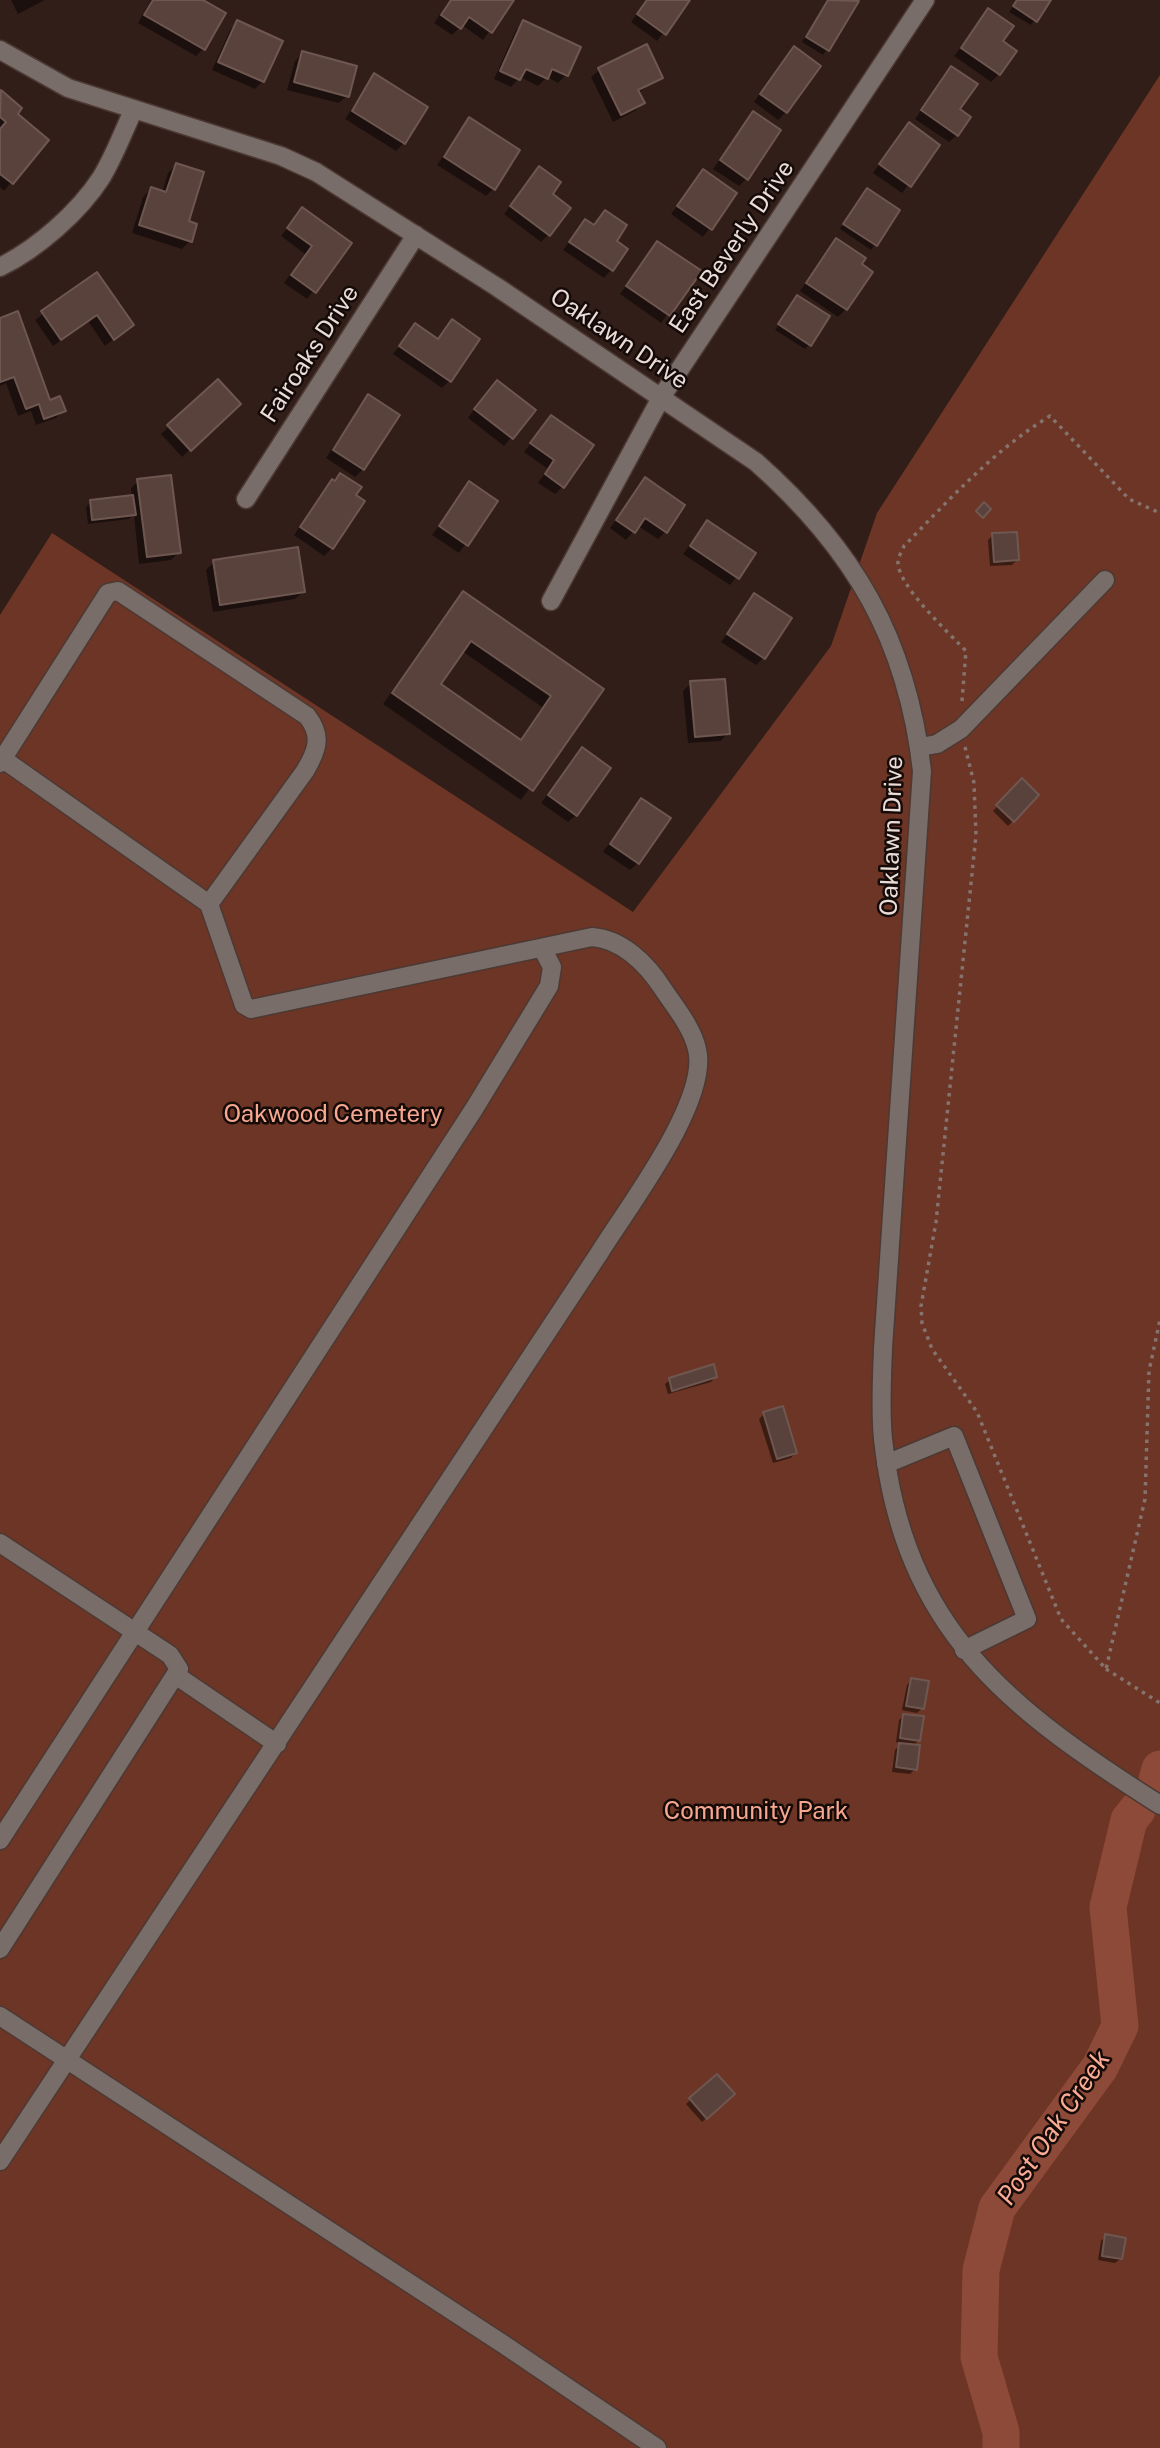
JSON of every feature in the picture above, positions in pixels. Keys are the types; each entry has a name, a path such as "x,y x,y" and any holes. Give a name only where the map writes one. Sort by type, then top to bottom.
{"street":[{"name":"East Beverly Drive","path":"551,601 662,396 925,0"},
{"name":"Oaklawn Drive","path":"0,50 68,88 281,156 316,172 662,396 756,462 789,492 831,537 869,595 892,643 908,693 919,747 923,794 883,1349 882,1413 886,1464 903,1538 937,1611 964,1650 1015,1704 1065,1742 1160,1805"},
{"path":"0,267 40,239 89,195 102,176 134,109"},
{"name":"Fairoaks Drive","path":"246,499 416,235"},
{"path":"919,747 937,744 961,729 1105,580"},
{"path":"0,2161 277,1744 401,1549 600,1252 687,1113 699,1078 698,1049 684,1019 658,981 637,957 605,938 592,937 251,1009 244,1005 209,904 1,761 108,593 118,591 307,716 316,728 316,753 209,904"},
{"path":"0,1839 474,1109 549,986 552,967 542,948"},
{"path":"886,1464 954,1436 1027,1619 964,1650"},
{"path":"0,1543 135,1631 177,1663 177,1676 0,1949"},
{"path":"177,1676 277,1744"},
{"path":"0,2017 657,2448"}],"path":[{"path":"1158,1702 1106,1669 1061,1619 977,1412 932,1349 922,1323 921,1306 936,1222 976,835 974,783 961,729 966,651 901,575 897,561 904,546 986,463 1050,416 1129,499 1160,513"},
{"path":"1106,1669 1145,1499 1149,1371 1160,1320"}],"green space":[{"path":"1160,75 1160,2448 0,2448 0,615 52,533 633,912 831,646 877,513"}],"building":[{"path":"153,0 203,0 226,13 205,50 144,15"},
{"path":"451,0 514,0 492,33 469,17 461,29 441,15"},
{"path":"647,0 690,0 666,35 637,14"},
{"path":"828,0 859,1 829,51 806,37"},
{"path":"1017,0 1051,0 1037,22 1013,6"},
{"path":"988,8 1014,26 1003,41 1017,51 1000,75 961,48"},
{"path":"237,20 283,41 264,82 218,62"},
{"path":"523,20 581,47 568,76 552,69 548,79 526,69 520,80 500,71"},
{"path":"647,44 663,78 638,90 645,103 621,115 598,68"},
{"path":"794,46 821,66 787,113 760,94"},
{"path":"302,51 357,66 349,97 294,82"},
{"path":"951,66 978,84 960,109 971,117 958,136 921,110"},
{"path":"374,73 428,107 405,144 352,111"},
{"path":"1,90 22,108 18,114 49,140 13,184 0,174 0,129 6,122 0,117"},
{"path":"753,111 781,130 748,180 720,160"},
{"path":"469,117 520,150 495,190 444,157"},
{"path":"909,122 940,145 911,187 879,164"},
{"path":"176,163 204,172 189,221 197,224 192,242 139,225 151,187 166,192"},
{"path":"539,166 561,182 553,194 571,208 550,236 510,206"},
{"path":"703,169 737,193 712,230 677,206"},
{"path":"867,188 900,210 877,246 843,224"},
{"path":"302,207 352,243 316,293 291,275 312,246 287,228"},
{"path":"605,210 627,225 617,241 628,249 613,271 569,242 585,219 594,225"},
{"path":"836,238 866,258 862,264 873,272 847,310 806,283"},
{"path":"657,241 702,271 670,316 626,286"},
{"path":"97,272 134,325 114,340 97,315 61,340 41,311"},
{"path":"797,295 830,316 811,346 778,324"},
{"path":"18,311 50,400 60,396 66,411 44,419 39,404 26,409 14,377 0,382 0,318"},
{"path":"452,319 480,339 451,382 399,346 415,323 438,339"},
{"path":"218,379 241,404 191,451 167,425"},
{"path":"497,380 536,410 513,439 474,409"},
{"path":"368,394 400,415 364,470 333,450"},
{"path":"551,415 594,445 564,488 545,474 554,460 530,443"},
{"path":"340,473 362,487 356,495 365,501 333,549 300,527 332,479 335,481"},
{"path":"171,475 181,553 147,557 137,479"},
{"path":"645,477 685,505 667,533 645,518 635,533 616,520"},
{"path":"469,481 498,501 468,546 439,526"},
{"path":"133,495 136,515 92,520 90,500"},
{"path":"984,502 991,509 983,518 976,511"},
{"path":"707,520 756,553 739,579 690,546"},
{"path":"1017,532 1019,560 994,562 992,533"},
{"path":"298,547 305,592 220,605 213,560"},
{"path":"463,591 604,689 533,791 392,693","holes":["471,641 551,696 521,740 441,684"]},
{"path":"754,593 792,618 765,659 727,634"},
{"path":"725,679 730,734 695,737 690,681"},
{"path":"582,747 611,768 577,816 548,795"},
{"path":"1022,778 1039,795 1014,822 996,805"},
{"path":"641,798 671,818 639,864 610,844"},
{"path":"714,1364 717,1377 672,1391 669,1378"},
{"path":"783,1406 797,1453 777,1459 763,1412"},
{"path":"911,1678 929,1681 924,1709 906,1706"},
{"path":"903,1714 924,1716 920,1741 900,1738"},
{"path":"899,1743 920,1745 917,1770 896,1767"},
{"path":"717,2074 735,2094 707,2119 689,2098"},
{"path":"1105,2234 1126,2238 1122,2259 1102,2256"}],"waterway":[{"name":"Post Oak Creek","path":"1157,1780 1160,1769"},
{"name":"Post Oak Creek","path":"1001,2448 1001,2432 979,2357 981,2270 997,2208 1100,2067 1120,2026 1108,1907 1129,1820 1137,1810"}],"park label":[{"name":"Oakwood Cemetery","path":"333,1115"},
{"name":"Community Park","path":"756,1812"}]}
